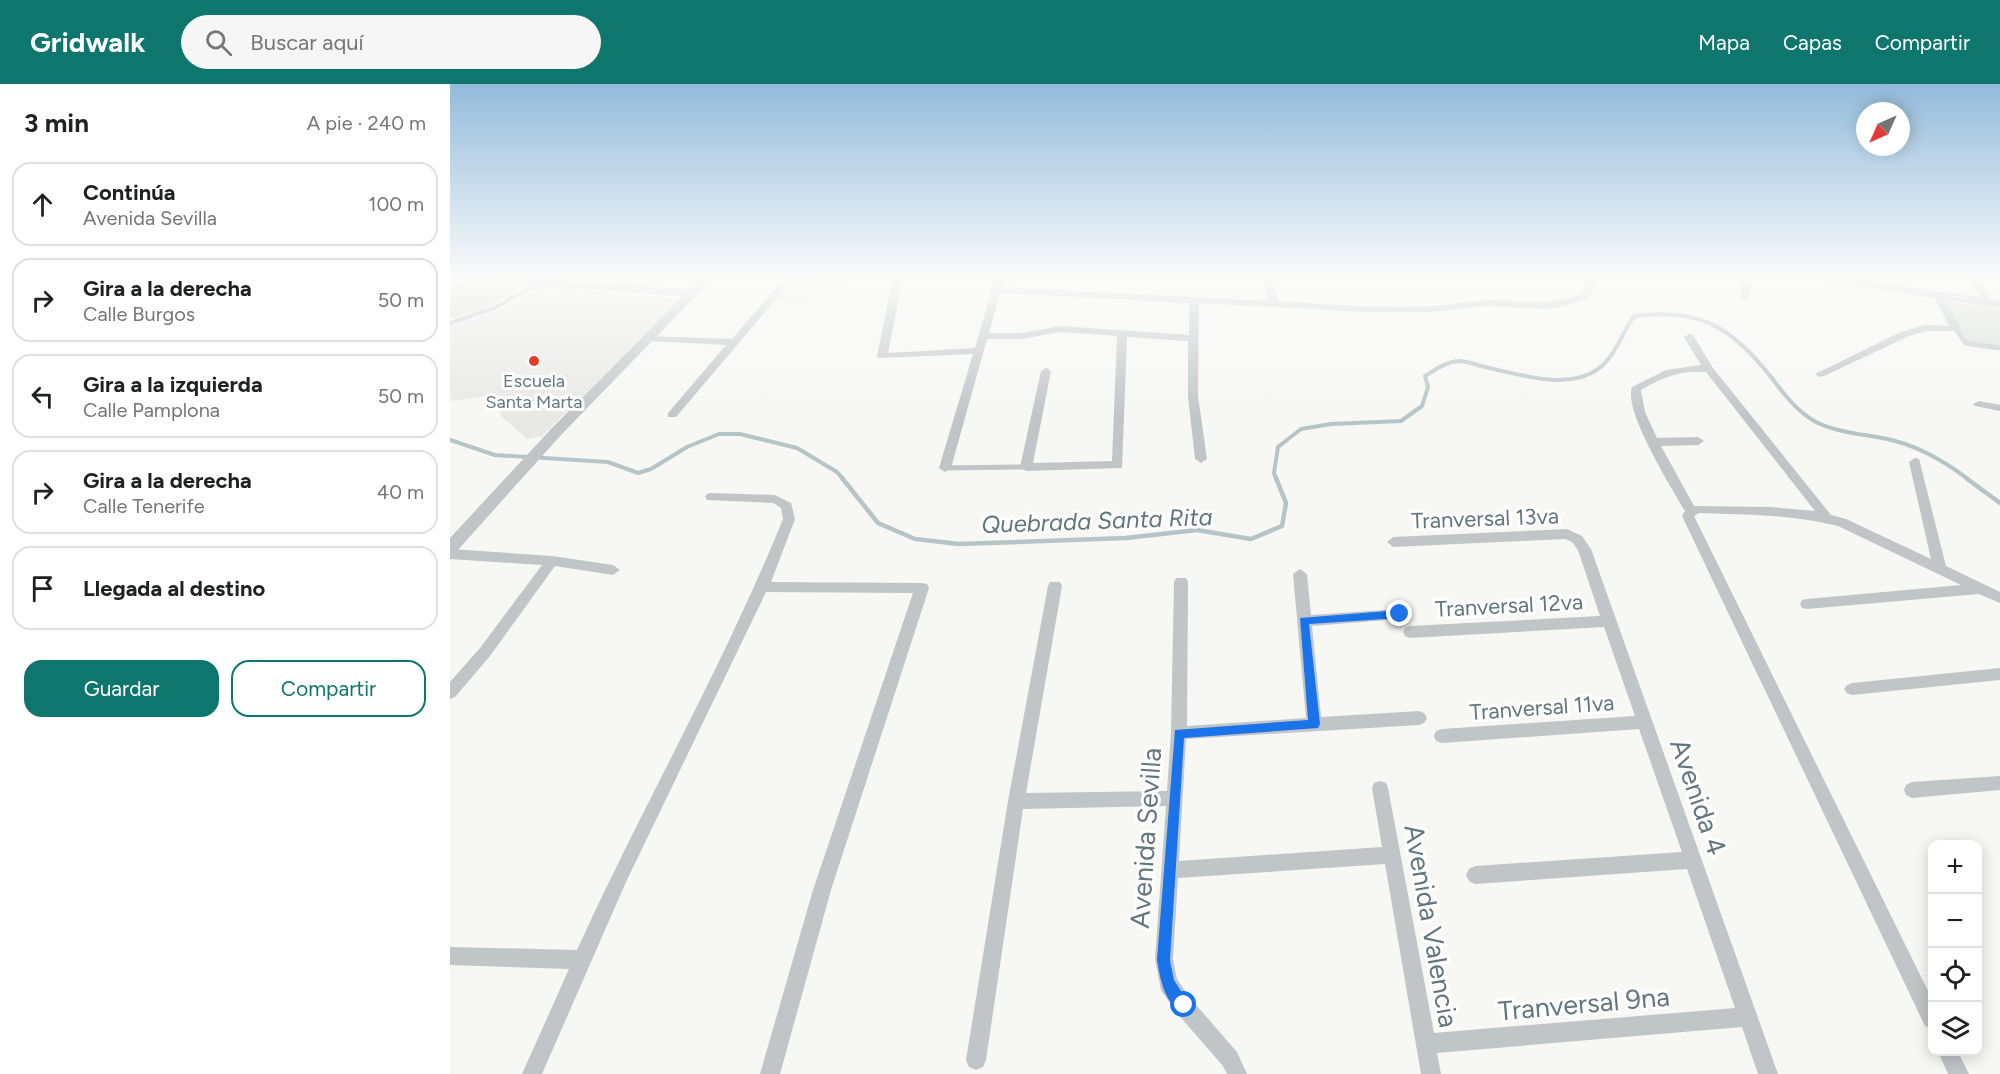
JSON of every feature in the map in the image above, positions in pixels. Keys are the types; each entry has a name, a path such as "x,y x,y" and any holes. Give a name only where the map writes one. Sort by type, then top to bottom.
{"street":[{"path":"450,548 556,432 663,324"},
{"path":"672,415 749,324"},
{"path":"889,324 882,356 979,351"},
{"path":"945,468 987,324"},
{"path":"1194,324 1193,396 1201,459"},
{"path":"1820,374 1905,334 1925,328 1956,328 1954,324"},
{"path":"984,336 1022,336 1061,329 1194,338"},
{"path":"1046,371 1026,467 1118,465 1122,334"},
{"path":"1689,337 1709,369 1826,517"},
{"path":"650,338 734,342"},
{"path":"1691,511 1653,442 1634,400 1636,389 1669,370 1709,369"},
{"path":"1979,404 2000,408"},
{"path":"1653,442 1698,441"},
{"path":"1915,462 1940,569"},
{"path":"532,1074 621,876 762,587 789,519 787,506 775,499 711,497"},
{"path":"1928,1011 1688,516 1691,511 1699,509 1793,513 1826,517 1842,522 2000,598"},
{"name":"Tranversal 13va","path":"1394,542 1566,534 1577,539"},
{"name":"Avenida 4","path":"1577,539 1584,549 1768,1074"},
{"path":"450,554 552,561 613,570"},
{"path":"450,693 485,651 552,561"},
{"path":"1300,574 1314,724"},
{"name":"Avenida Sevilla","path":"1180,582 1179,733 1164,960 1168,983 1230,1059 1237,1074"},
{"path":"976,1060 1016,801 1055,586"},
{"path":"762,587 922,588 822,890 770,1074"},
{"path":"1807,604 1981,589"},
{"path":"1303,621 1400,614"},
{"name":"Tranversal 12va","path":"1410,632 1609,621"},
{"path":"1852,689 2000,674"},
{"path":"1179,733 1419,718"},
{"name":"Tranversal 11va","path":"1443,736 1645,722"},
{"path":"1912,790 2000,783"},
{"name":"Avenida Valencia","path":"1380,788 1431,1074"},
{"path":"1016,801 1174,798"},
{"path":"1169,870 1391,855"},
{"path":"1475,875 1693,860"},
{"path":"450,956 584,960"},
{"name":"Tranversal 9na","path":"1425,1044 1748,1017"},
{"path":"1950,1056 1959,1074"}],"lane":[{"path":"1956,328 1966,343 2000,348"},
{"path":"945,468 1026,467"}],"shaded area":[{"name":"Escuela Santa Marta","path":"458,324 655,324 542,436 527,439 501,416 497,395 450,401 450,327"},
{"path":"1957,324 2000,324 2000,347 1968,342"}],"waterway":[{"name":"Quebrada Santa Rita","path":"1276,479 1274,473 1278,447 1301,429 1331,424 1401,421 1422,406 1428,387 1425,376 1445,365 1462,361 1543,379 1558,380 1586,376 1604,364 1629,324"},
{"name":"Quebrada Santa Rita","path":"1712,324 1742,345 1797,408 1809,418 1824,426 1842,431 1909,445 1940,460 1968,479"},
{"name":"Quebrada Santa Rita","path":"450,440 495,455 608,462 638,473 651,469 687,447 719,434 740,434 797,448 837,472 843,479"},
{"name":"Quebrada Santa Rita","path":"842,478 878,523 915,539 959,544 1126,538 1197,530 1251,539 1282,526 1286,503 1276,478"},
{"name":"Quebrada Santa Rita","path":"1966,478 2000,503"}],"place":[{"name":"Escuela Santa Marta","path":"534,361"}],"route":[{"path":"1184,1005 1168,983 1164,960 1179,733 1314,724 1303,621 1400,614"}]}
